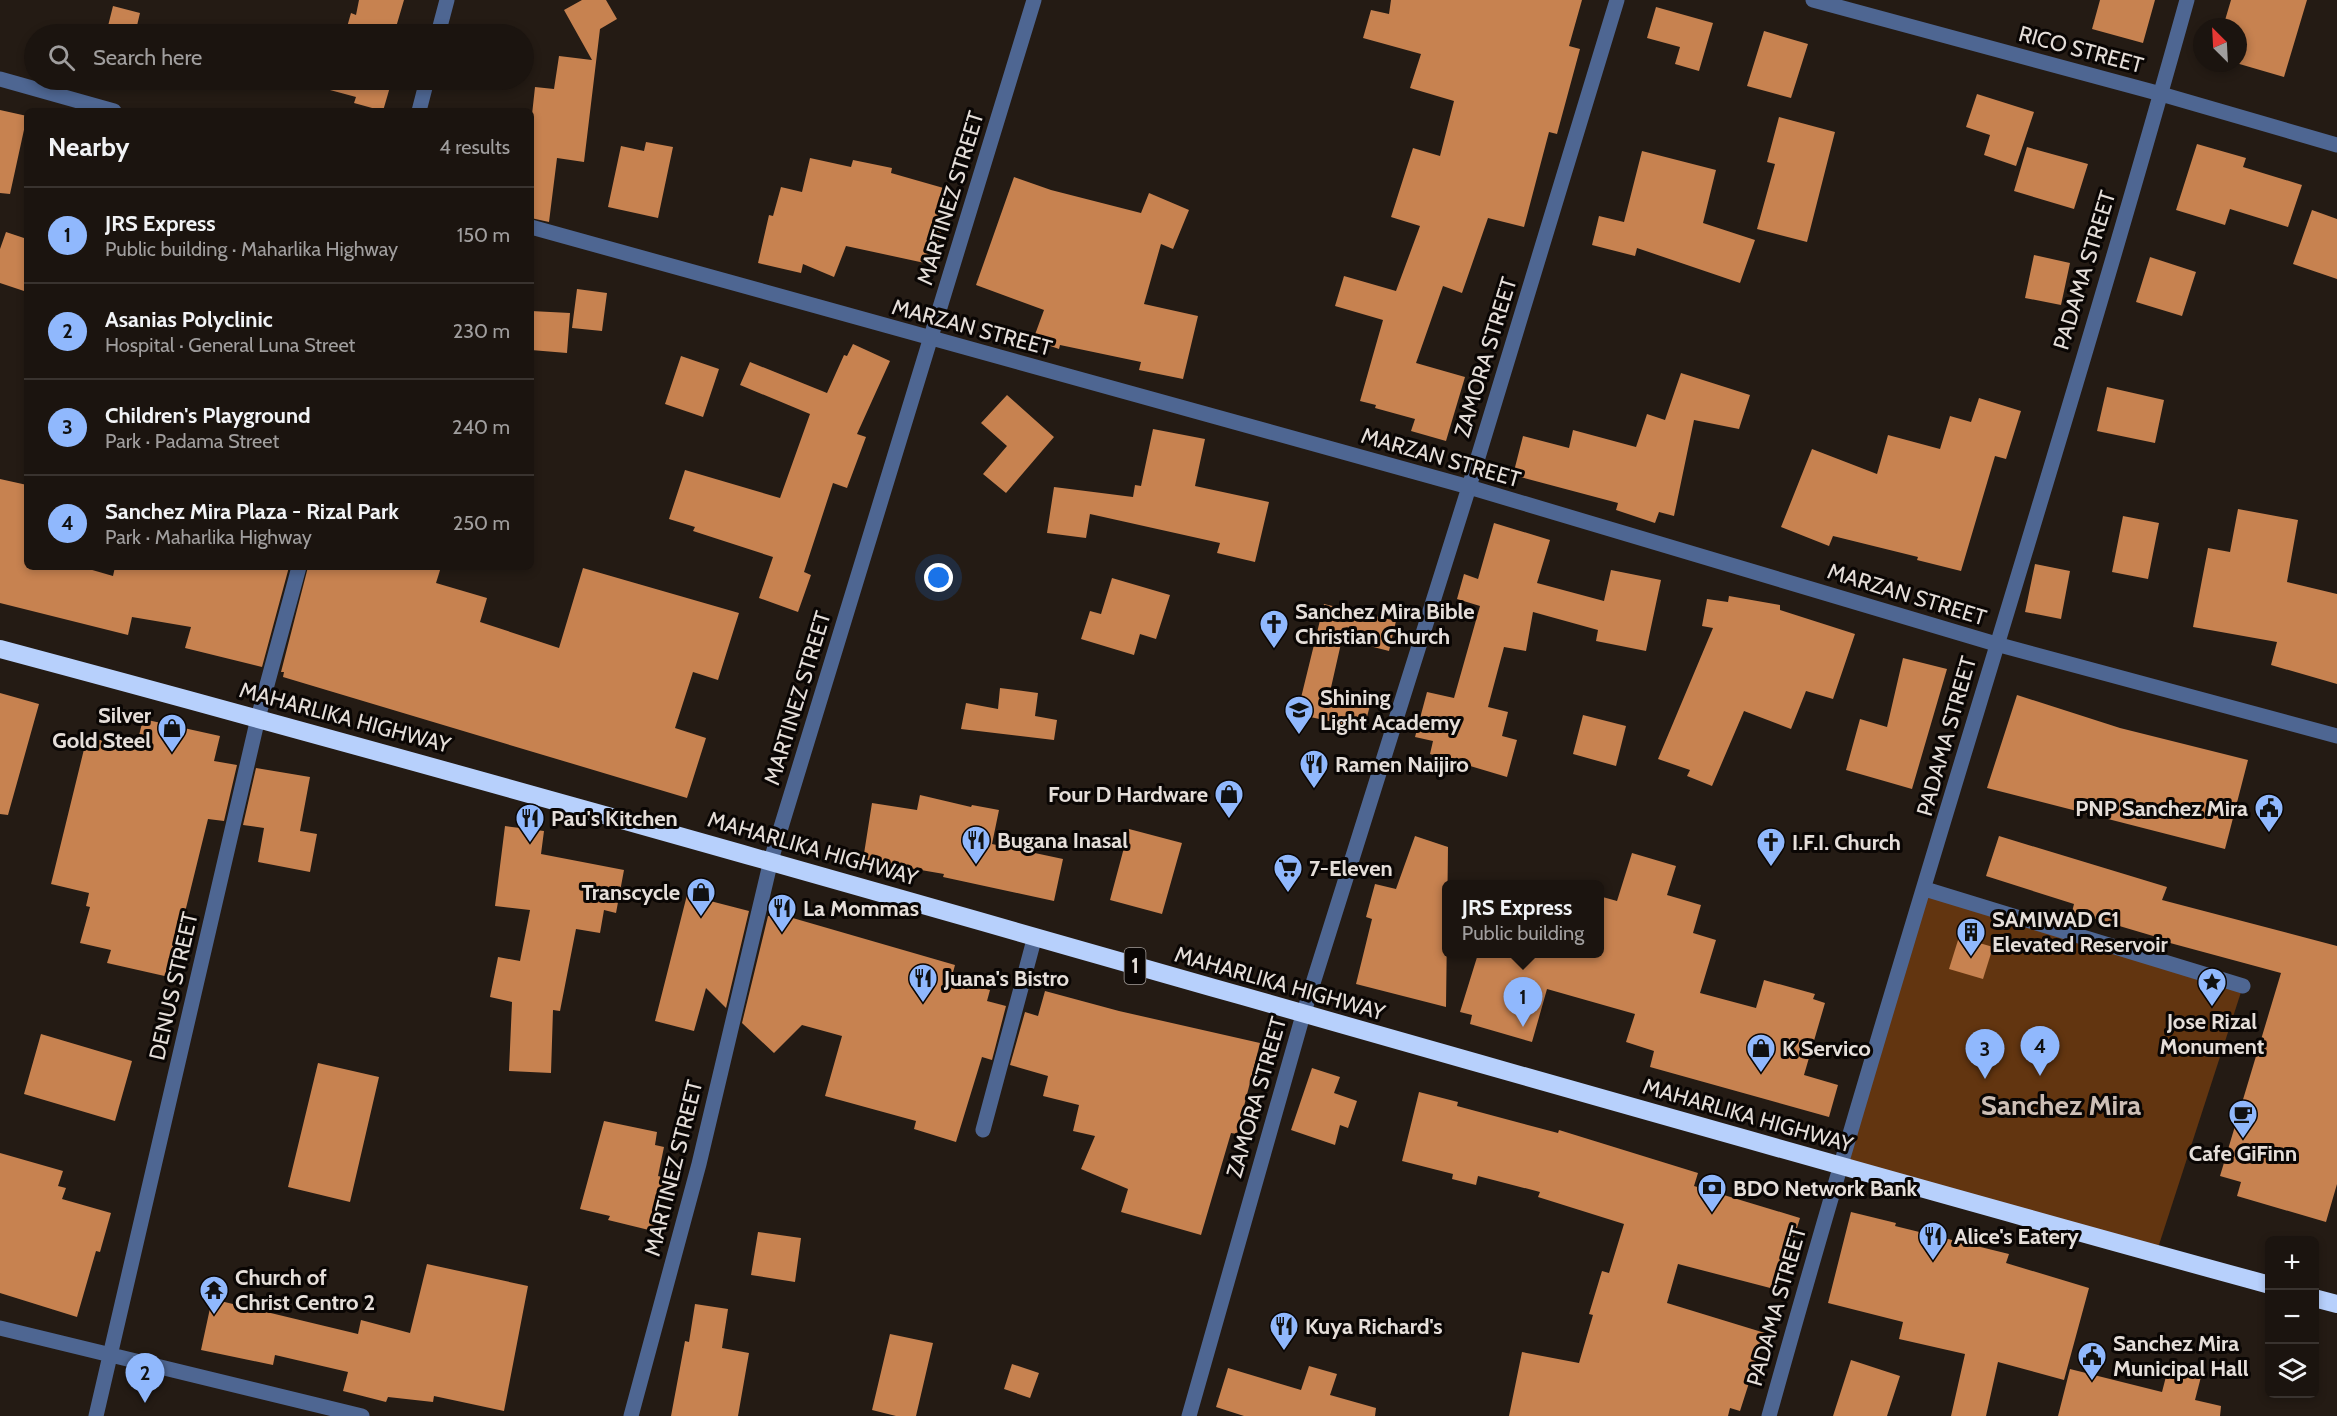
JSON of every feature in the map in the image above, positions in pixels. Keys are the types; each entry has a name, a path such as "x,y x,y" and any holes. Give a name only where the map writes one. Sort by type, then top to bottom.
{"highway":[{"name":"MAHARLIKA HIGHWAY","path":"0,649 771,860 1303,1015 2265,1285"},
{"path":"2319,1299 2337,1304"}],"street":[{"path":"441,24 447,0"},
{"name":"MARTINEZ STREET","path":"631,1416 699,1164 771,860 1034,0"},
{"name":"ZAMORA STREET","path":"1190,1416 1303,1015 1469,487 1617,0"},
{"name":"RICO STREET","path":"1813,0 2161,93 2337,145"},
{"name":"PADAMA STREET","path":"1769,1416 1838,1166 1925,889 2187,0"},
{"path":"0,79 24,86"},
{"path":"39,90 103,108"},
{"path":"420,108 424,90"},
{"name":"MARZAN STREET","path":"534,228 1469,487 1996,645 2337,736"},
{"name":"DENUS STREET","path":"96,1416 258,718 298,570"},
{"path":"1925,889 2243,986"},
{"path":"983,1130 1035,936"},
{"path":"0,1328 362,1416"}],"shaded area":[{"path":"1925,889 2243,986 2156,1254 1838,1166"}],"building":[{"path":"359,0 404,0 397,24 348,24 351,13 356,15"},
{"path":"582,0 606,0 617,19 600,29 584,162 557,158 549,222 534,219 533,108 535,87 554,89 559,56 592,60 564,10"},
{"path":"1391,0 1582,0 1569,46 1580,49 1557,134 1549,132 1524,227 1488,218 1462,293 1443,286 1416,363 1465,377 1446,441 1411,431 1415,419 1375,408 1376,405 1360,401 1383,320 1335,306 1344,276 1396,291 1420,226 1391,217 1413,148 1440,156 1454,101 1410,88 1421,54 1363,38 1371,10 1389,14"},
{"path":"2100,0 2155,0 2143,43 2092,29"},
{"path":"2231,0 2307,0 2284,77 2247,66 2247,18 2226,18"},
{"path":"113,6 140,13 137,24 108,24"},
{"path":"1656,7 1713,23 1699,71 1675,64 1680,47 1647,38"},
{"path":"1764,31 1808,44 1791,98 1747,86"},
{"path":"330,90 389,90 384,108 372,108 354,103 356,97"},
{"path":"1977,94 2034,112 2016,166 1984,155 1990,135 1966,127"},
{"path":"0,110 24,115 24,130 10,194 0,193"},
{"path":"1779,117 1835,132 1807,242 1757,229 1775,164 1767,162"},
{"path":"646,142 673,147 658,218 608,207 621,146 644,151"},
{"path":"2197,144 2246,158 2243,167 2302,185 2288,227 2230,209 2225,225 2176,210"},
{"path":"2027,147 2088,164 2074,209 2014,191"},
{"path":"1642,151 1716,170 1703,223 1755,240 1740,283 1637,248 1635,256 1592,245 1599,216 1624,222"},
{"path":"810,158 851,167 853,160 892,168 891,173 947,189 938,226 942,227 934,265 846,246 834,277 803,264 801,273 758,263 769,215 773,216 781,187 802,192"},
{"path":"1014,177 1051,190 1141,213 1149,193 1189,210 1173,249 1161,244 1144,304 1198,316 1183,379 1139,370 1141,362 1060,345 1059,349 1033,340 1044,310 976,285"},
{"path":"2312,210 2337,219 2337,279 2293,264"},
{"path":"6,232 24,238 24,291 0,283 0,249"},
{"path":"2034,255 2070,263 2061,305 2025,298"},
{"path":"2150,257 2196,272 2182,316 2136,302"},
{"path":"577,289 607,293 602,331 572,328"},
{"path":"534,311 570,313 567,353 534,350"},
{"path":"853,344 890,361 857,434 866,437 847,488 833,483 804,572 811,575 798,612 759,598 773,557 693,531 695,527 669,519 685,470 780,498 810,414 740,385 750,362 827,393 844,355 847,356"},
{"path":"681,356 719,369 703,417 665,404"},
{"path":"1681,373 1750,395 1739,429 1694,420 1674,516 1659,512 1655,523 1616,510 1618,503 1513,475 1523,436 1569,448 1573,430 1636,447 1647,414 1665,420"},
{"path":"2107,387 2164,400 2155,443 2097,431"},
{"path":"1007,395 1054,437 1006,493 983,474 1007,446 981,423"},
{"path":"1979,398 2021,411 2006,459 1995,456 1961,571 1917,560 1918,557 1833,536 1829,546 1781,527 1812,449 1877,474 1888,435 1940,449 1950,416 1971,422"},
{"path":"1153,429 1205,439 1195,486 1269,502 1255,562 1217,553 1220,543 1090,514 1086,538 1047,533 1054,487 1133,497 1135,485 1141,486"},
{"path":"0,479 24,484 24,570 92,570 113,576 114,570 288,570 262,667 185,648 191,627 132,617 128,635 0,603"},
{"path":"2238,509 2298,520 2287,582 2337,594 2337,684 2271,665 2277,642 2193,627 2208,548 2230,552"},
{"path":"2123,516 2159,523 2148,579 2112,572"},
{"path":"1494,523 1550,540 1537,583 1604,601 1611,570 1661,580 1646,651 1596,641 1598,630 1533,612 1526,651 1504,647 1488,707 1508,712 1502,736 1517,740 1507,777 1430,754 1433,741 1415,737 1427,692 1454,698 1480,606 1457,599 1464,574 1478,579"},
{"path":"2035,564 2070,571 2061,619 2025,612"},
{"path":"583,568 739,613 718,680 693,672 675,728 706,738 687,798 283,677 284,672 281,672 307,570 440,570 436,583 487,598 480,622 559,648"},
{"path":"1112,578 1170,595 1156,639 1140,634 1134,655 1081,639 1090,611 1101,614"},
{"path":"1729,596 1780,605 1780,610 1855,634 1833,699 1806,691 1791,729 1744,711 1712,786 1687,776 1690,770 1658,759 1713,628 1702,626 1707,599 1728,602"},
{"path":"1324,604 1396,621 1389,651 1342,639 1330,692 1371,701 1364,729 1297,714"},
{"path":"1903,658 1947,669 1912,789 1846,770 1860,719 1887,727"},
{"path":"1000,688 1038,693 1035,716 1057,720 1054,740 961,729 966,703 998,709"},
{"path":"0,693 39,704 8,815 0,814"},
{"path":"2017,695 2120,728 2248,760 2225,849 1987,788"},
{"path":"1583,715 1626,726 1616,766 1573,754"},
{"path":"143,719 220,736 214,761 237,765 224,821 208,819 169,977 107,963 111,950 80,943 90,907 86,906 89,893 51,884 87,737 136,748"},
{"path":"256,768 310,777 300,831 317,834 310,872 258,862 264,828 243,825"},
{"path":"920,795 971,807 972,805 999,810 992,844 1063,859 1054,901 943,877 944,874 863,860 872,803 917,810"},
{"path":"505,826 544,831 541,854 624,870 616,913 604,910 600,933 576,929 560,1011 553,1010 551,1073 509,1071 512,1002 490,997 498,957 520,961 530,910 495,906"},
{"path":"1129,829 1182,843 1162,914 1110,900"},
{"path":"1415,836 1448,847 1448,880 1442,880 1442,958 1447,958 1446,1007 1356,984 1372,919 1366,917 1375,884 1396,889"},
{"path":"1999,836 2167,887 2162,900 2337,946 2337,1184 2326,1222 2237,1196 2241,1182 2220,1176 2281,973 2159,940 2160,938 2072,912 2074,904 1986,876"},
{"path":"1632,853 1676,866 1667,895 1701,905 1693,933 1716,940 1700,993 1756,1008 1764,980 1815,994 1813,999 1825,1003 1804,1075 1838,1085 1829,1117 1650,1067 1654,1051 1626,1042 1635,1014 1547,989 1532,1042 1470,1024 1472,1015 1460,1012 1477,958 1604,958 1604,897 1617,901"},
{"path":"687,895 749,911 726,1008 706,988 694,1031 655,1021"},
{"path":"772,912 955,965 951,980 990,990 987,1001 1006,1006 992,1060 982,1057 956,1142 914,1129 916,1121 825,1096 842,1036 802,1025 774,1053 742,1023 768,916 771,916"},
{"name":"SAMIWAD C1 Elevated Reservoir","path":"1959,937 1993,947 1983,979 1949,969"},
{"path":"1045,991 1119,1011 1260,1043 1237,1134 1231,1133 1201,1235 1121,1212 1128,1189 1081,1169 1095,1136 1073,1131 1079,1105 1043,1096 1048,1076 1010,1065 1025,1012 1038,1016"},
{"path":"41,1034 132,1061 115,1121 24,1094"},
{"path":"318,1063 379,1077 350,1202 288,1187"},
{"path":"1312,1068 1340,1077 1334,1093 1357,1101 1348,1128 1340,1125 1335,1145 1291,1130"},
{"path":"1419,1092 1458,1102 1457,1106 1558,1133 1559,1130 1698,1173 1694,1186 1800,1218 1778,1290 1678,1264 1667,1303 1765,1333 1740,1411 1730,1408 1728,1416 1509,1416 1522,1352 1579,1363 1593,1315 1589,1314 1602,1271 1609,1273 1624,1224 1538,1197 1540,1192 1478,1176 1476,1185 1452,1179 1453,1174 1402,1161"},
{"path":"604,1121 657,1132 655,1145 664,1147 658,1176 667,1178 653,1231 608,1220 610,1216 580,1209"},
{"path":"0,1153 63,1171 58,1186 66,1188 62,1199 111,1213 100,1252 96,1251 77,1317 0,1293"},
{"path":"1851,1212 1896,1223 1895,1226 2009,1254 2006,1263 2089,1288 2064,1380 1998,1362 1986,1416 1951,1416 1965,1354 1899,1339 1903,1322 1828,1303"},
{"path":"758,1232 801,1238 795,1282 751,1275"},
{"path":"427,1264 528,1286 504,1411 434,1396 433,1402 388,1397 386,1402 343,1391 348,1372 275,1355 273,1365 201,1350 212,1299 358,1334 361,1320 410,1333"},
{"path":"695,1304 728,1309 722,1348 749,1353 738,1416 671,1416 685,1341 689,1342"},
{"path":"890,1334 933,1343 916,1416 896,1416 872,1410"},
{"path":"1851,1360 1900,1376 1887,1416 1833,1416"},
{"name":"Sanchez Mira Municipal Hall","path":"2170,1361 2203,1369 2195,1400 2221,1406 2220,1416 2058,1416 2070,1369 2162,1392"},
{"path":"1012,1364 1039,1373 1030,1398 1004,1389"},
{"path":"1309,1366 1337,1374 1330,1395 1376,1408 1375,1416 1244,1416 1216,1407 1228,1368 1301,1390"}],"place":[{"name":"Sanchez Mira Bible Christian Church","path":"1274,650"},
{"name":"Shining Light Academy","path":"1299,736"},
{"name":"Silver Gold Steel","path":"172,754"},
{"name":"Ramen Naijiro","path":"1314,790"},
{"name":"Four D Hardware","path":"1229,820"},
{"name":"PNP Sanchez Mira","path":"2269,834"},
{"name":"Pau's Kitchen","path":"530,844"},
{"name":"Bugana Inasal","path":"976,866"},
{"name":"I.F.I. Church","path":"1771,868"},
{"name":"7-Eleven","path":"1288,894"},
{"name":"Transcycle","path":"701,918"},
{"name":"La Mommas","path":"782,934"},
{"name":"SAMIWAD C1 Elevated Reservoir","path":"1971,958"},
{"name":"Juana's Bistro","path":"923,1004"},
{"name":"Jose Rizal Monument","path":"2212,1008"},
{"name":"JRS Express","path":"1523,1027"},
{"name":"K Servico","path":"1761,1074"},
{"name":"Sanchez Mira Plaza - Rizal Park","path":"2040,1076"},
{"name":"Children's Playground","path":"1985,1079"},
{"name":"Cafe GiFinn","path":"2243,1140"},
{"name":"BDO Network Bank","path":"1712,1214"},
{"name":"Alice's Eatery","path":"1933,1262"},
{"name":"Church of Christ Centro 2","path":"214,1316"},
{"name":"Kuya Richard's","path":"1284,1352"},
{"name":"Sanchez Mira Municipal Hall","path":"2092,1382"},
{"name":"Asanias Polyclinic","path":"145,1403"}],"district":[{"name":"Sanchez Mira","path":"2061,1105"}]}
